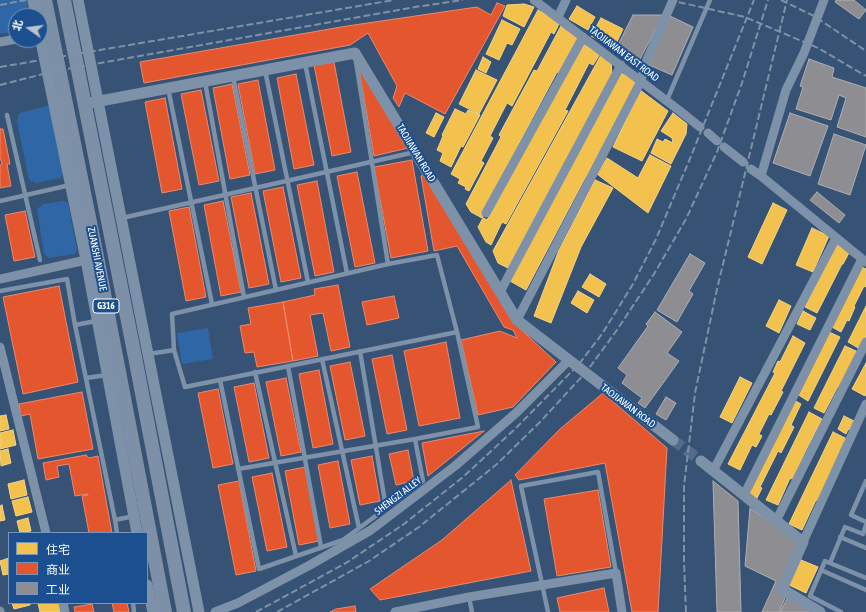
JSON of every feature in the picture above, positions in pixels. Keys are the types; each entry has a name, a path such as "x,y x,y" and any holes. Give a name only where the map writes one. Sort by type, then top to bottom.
{"highway":[{"name":"ZUANSHI AVENUE","path":"45,0 142,532"},
{"name":"ZUANSHI AVENUE","path":"64,0 91,103 115,219 141,356 184,612"},
{"name":"ZUANSHI AVENUE","path":"148,566 151,583 165,612"}],"street":[{"path":"78,0 91,103 355,52"},
{"name":"TAOJIAWAN EAST ROAD","path":"534,0 667,100 700,127"},
{"path":"558,17 566,0"},
{"path":"516,320 641,81 645,64 673,0"},
{"path":"761,176 786,90 804,53 824,0"},
{"path":"486,213 583,37"},
{"path":"42,48 70,185 87,236 86,260 97,321 111,361 107,374 137,532"},
{"name":"TAOJIAWAN ROAD","path":"355,52 516,320 673,440"},
{"path":"500,292 621,65"},
{"path":"708,134 716,141"},
{"path":"724,147 743,162"},
{"path":"744,495 864,260 751,169"},
{"path":"713,471 836,238"},
{"path":"0,279 86,260"},
{"path":"776,521 866,342"},
{"path":"0,347 46,532"},
{"path":"141,356 199,612"},
{"name":"SHENGZI ALLEY","path":"215,612 245,600 371,530 456,466 516,413 568,361"},
{"path":"820,612 782,589 866,404"},
{"path":"701,461 803,542"},
{"path":"395,612 542,584 616,573 622,612"},
{"path":"151,583 152,612"}],"lane":[{"path":"667,100 710,0"},
{"path":"355,52 388,264"},
{"path":"305,62 348,273"},
{"path":"265,69 308,282"},
{"path":"233,76 276,290"},
{"path":"205,81 244,297"},
{"path":"168,88 212,304"},
{"path":"7,115 40,260"},
{"path":"115,219 415,152"},
{"path":"0,201 70,185"},
{"path":"238,469 478,427 457,332 437,255 388,264 172,314 174,350 185,387 457,332"},
{"path":"0,291 67,279 117,532"},
{"path":"75,325 97,321"},
{"path":"141,356 174,350"},
{"path":"360,351 386,508"},
{"path":"322,359 359,528"},
{"path":"288,366 322,547"},
{"path":"255,372 296,556"},
{"path":"86,378 107,374"},
{"path":"220,380 259,569 343,540 423,481 415,439"},
{"path":"548,612 521,486 598,472 616,573"},
{"path":"866,481 851,515 866,522"},
{"path":"115,520 134,516"},
{"path":"830,563 844,527 864,534 866,525"},
{"path":"840,537 866,548"},
{"path":"841,612 810,596 825,561 866,578"},
{"path":"821,570 866,590"},
{"path":"469,597 472,612"}],"shaded area":[{"path":"0,0 27,0 28,8 8,8 8,32 0,34"},
{"path":"47,106 51,108 63,173 61,178 36,183 29,180 17,122 19,113"},
{"path":"63,201 68,203 77,250 75,254 49,258 44,254 37,209 43,204"},
{"path":"208,328 213,359 182,364 177,333"}],"building: 住宅":[{"path":"524,4 534,7 524,27 503,16 507,5"},
{"path":"577,6 595,17 588,30 569,19"},
{"path":"538,10 560,22 554,34 551,32 512,106 507,103 490,136 493,138 481,161 484,163 469,191 465,189 466,187 458,183 460,179 451,174"},
{"path":"601,18 623,29 614,48 591,36"},
{"path":"502,20 520,29 512,45 507,43 499,60 486,54"},
{"path":"561,26 582,37 562,74 557,72 517,147 519,148 482,218 471,212 466,204 501,137 499,135 534,70 537,71"},
{"path":"583,44 600,54 593,65 589,63 565,110 568,111 506,224 502,222 491,245 486,242 478,227 483,218 487,220"},
{"path":"601,55 611,61 612,76 508,268 498,263 493,251"},
{"path":"483,57 491,62 486,73 478,69"},
{"path":"476,70 497,80 479,114 459,104"},
{"path":"621,73 638,82 588,177 586,176 526,290 510,281"},
{"path":"640,90 668,111 642,161 613,147"},
{"path":"455,109 466,114 468,110 480,115 463,147 461,146 451,167 440,161 443,153 437,150 443,136 442,135"},
{"path":"436,113 444,117 434,137 426,133"},
{"path":"673,113 687,124 686,134 671,164 651,153 657,139 663,142 665,139 673,143 672,138 661,131"},
{"path":"650,155 671,166 648,213 597,174 607,158 638,178"},
{"path":"595,180 613,188 581,247 551,323 534,316 559,250"},
{"path":"773,203 787,210 762,264 748,257"},
{"path":"812,228 829,236 813,272 796,265"},
{"path":"837,244 850,251 817,313 805,307"},
{"path":"860,266 866,269 866,287 864,286 854,306 855,307 849,321 847,320 841,332 830,326"},
{"path":"590,274 606,284 599,297 582,287"},
{"path":"578,291 594,300 587,313 571,303"},
{"path":"779,300 791,306 779,333 766,326"},
{"path":"866,306 866,337 860,349 848,342"},
{"path":"803,311 816,318 810,330 797,324"},
{"path":"829,332 840,337 808,401 797,394"},
{"path":"793,336 805,343 781,391 783,392 771,415 769,414 759,434 762,436 756,447 752,445 740,470 728,464 775,373 773,372 778,361 780,362"},
{"path":"845,346 858,352 841,388 838,386 824,413 814,408"},
{"path":"866,363 866,394 865,396 852,389"},
{"path":"740,377 752,383 732,423 720,417"},
{"path":"794,400 801,404 791,425 794,427 781,453 778,451 760,487 762,488 755,502 747,494"},
{"path":"809,412 822,419 803,456 806,457 794,480 790,478 778,505 766,500"},
{"path":"6,415 9,429 0,431 0,416"},
{"path":"844,416 856,422 851,431 848,429 846,434 838,429"},
{"path":"13,430 16,445 0,449 0,433"},
{"path":"833,432 847,439 819,501 816,500 802,530 789,524"},
{"path":"8,449 11,463 1,466 0,451"},
{"path":"24,480 27,495 11,499 8,484"},
{"path":"28,497 32,512 16,516 12,501"},
{"path":"2,505 5,520 0,521 0,506"},
{"path":"28,518 31,531 20,532 17,521"},
{"path":"8,558 8,574 3,575 0,561"},
{"path":"801,560 818,567 806,593 789,585"},
{"path":"12,604 30,604 30,605 14,609"},
{"path":"38,604 60,604 62,612 40,612"}],"building: 商业":[{"path":"497,3 505,6 445,114 405,93 399,107 393,98 397,86 368,33 350,45 144,83 140,62 347,26 477,7 491,15"},
{"path":"334,62 351,152 332,156 314,65"},
{"path":"358,63 408,148 374,156"},
{"path":"296,74 314,165 294,169 277,78"},
{"path":"258,80 275,170 255,174 238,84"},
{"path":"232,84 250,175 230,179 213,88"},
{"path":"201,90 219,181 199,185 181,94"},
{"path":"165,98 182,189 162,193 145,102"},
{"path":"0,129 3,129 10,164 7,164 11,186 0,188 0,165 2,164 0,157"},
{"path":"412,160 428,251 391,258 374,167"},
{"path":"357,172 375,263 355,267 337,176"},
{"path":"426,175 513,322 556,362 513,407 478,415 461,340 500,331 517,338 513,330 504,327 457,246 434,251 421,176"},
{"path":"317,181 334,272 315,276 297,185"},
{"path":"283,187 301,278 281,282 263,191"},
{"path":"251,193 269,284 249,288 231,197"},
{"path":"223,201 241,292 221,296 204,205"},
{"path":"189,207 206,297 186,301 169,211"},
{"path":"25,211 35,257 14,261 5,215"},
{"path":"338,285 350,347 331,351 323,313 310,315 318,356 293,361 283,302 315,295 314,289"},
{"path":"59,286 78,382 23,394 3,297"},
{"path":"394,296 399,318 367,325 362,302"},
{"path":"283,302 293,361 257,367 254,352 245,353 240,326 251,324 248,308"},
{"path":"446,342 460,418 419,426 404,351"},
{"path":"392,355 407,430 387,434 372,359"},
{"path":"350,362 365,436 345,440 330,366"},
{"path":"319,370 333,444 313,448 299,374"},
{"path":"286,378 301,452 281,456 266,382"},
{"path":"254,383 269,458 249,462 234,387"},
{"path":"218,389 233,464 213,468 198,393"},
{"path":"82,392 93,449 38,459 30,414 21,416 19,404"},
{"path":"603,393 667,448 658,612 632,612 605,463 519,480 515,475 560,429"},
{"path":"484,431 428,476 422,443"},
{"path":"408,450 414,481 396,485 389,454"},
{"path":"86,455 89,458 98,456 112,532 89,532 82,496 88,494 75,496 69,464 57,466 59,477 46,480 43,463"},
{"path":"372,456 380,501 360,505 351,460"},
{"path":"338,461 350,524 330,528 318,465"},
{"path":"305,467 319,541 299,545 285,471"},
{"path":"272,473 287,547 267,551 252,477"},
{"path":"511,480 531,571 380,600 370,589 442,540"},
{"path":"239,481 256,571 236,575 218,485"},
{"path":"598,490 611,567 557,576 544,499"},
{"path":"604,588 609,612 560,612 557,598"},
{"path":"92,604 94,612 75,612 74,607"},
{"path":"112,604 127,604 129,612 114,612"},
{"path":"355,606 356,612 330,612 336,609"}],"building: 工业":[{"path":"836,0 854,0 866,10 859,19 835,2"},
{"path":"633,15 663,15 638,63 615,51"},
{"path":"670,16 693,27 672,75 649,65"},
{"path":"809,59 834,68 832,77 866,88 866,137 837,127 846,98 839,95 831,120 796,109 803,87 800,86"},
{"path":"790,113 828,126 810,176 773,163"},
{"path":"834,134 866,145 850,195 818,184"},
{"path":"817,192 845,215 839,223 810,200"},
{"path":"690,254 705,263 689,291 693,294 677,322 657,310"},
{"path":"655,312 682,332 667,353 679,361 645,408 638,403 642,398 622,383 627,375 618,368 648,326 646,324"},
{"path":"666,397 676,403 666,420 656,414"},
{"path":"713,481 738,501 741,612 717,612"},
{"path":"750,508 801,543 786,596 779,612 762,612 776,581 745,566"},
{"path":"788,597 814,612 780,612"}],"tunnel":[{"path":"673,440 701,461"}],"railway":[{"path":"0,5 26,0"},
{"path":"0,67 394,0"},
{"path":"0,85 55,71 415,7 463,0"},
{"path":"669,0 745,17 818,48 866,76"},
{"path":"256,612 346,563 404,524 463,477 515,429 579,364 602,334 633,284 656,239 754,0"},
{"path":"277,612 369,561 419,527 497,464 540,422 587,371 617,330 654,274 686,219 717,152 742,83 768,0"},
{"path":"781,0 814,16 866,51"},
{"path":"686,612 684,486 695,393 717,289 787,0"}]}
